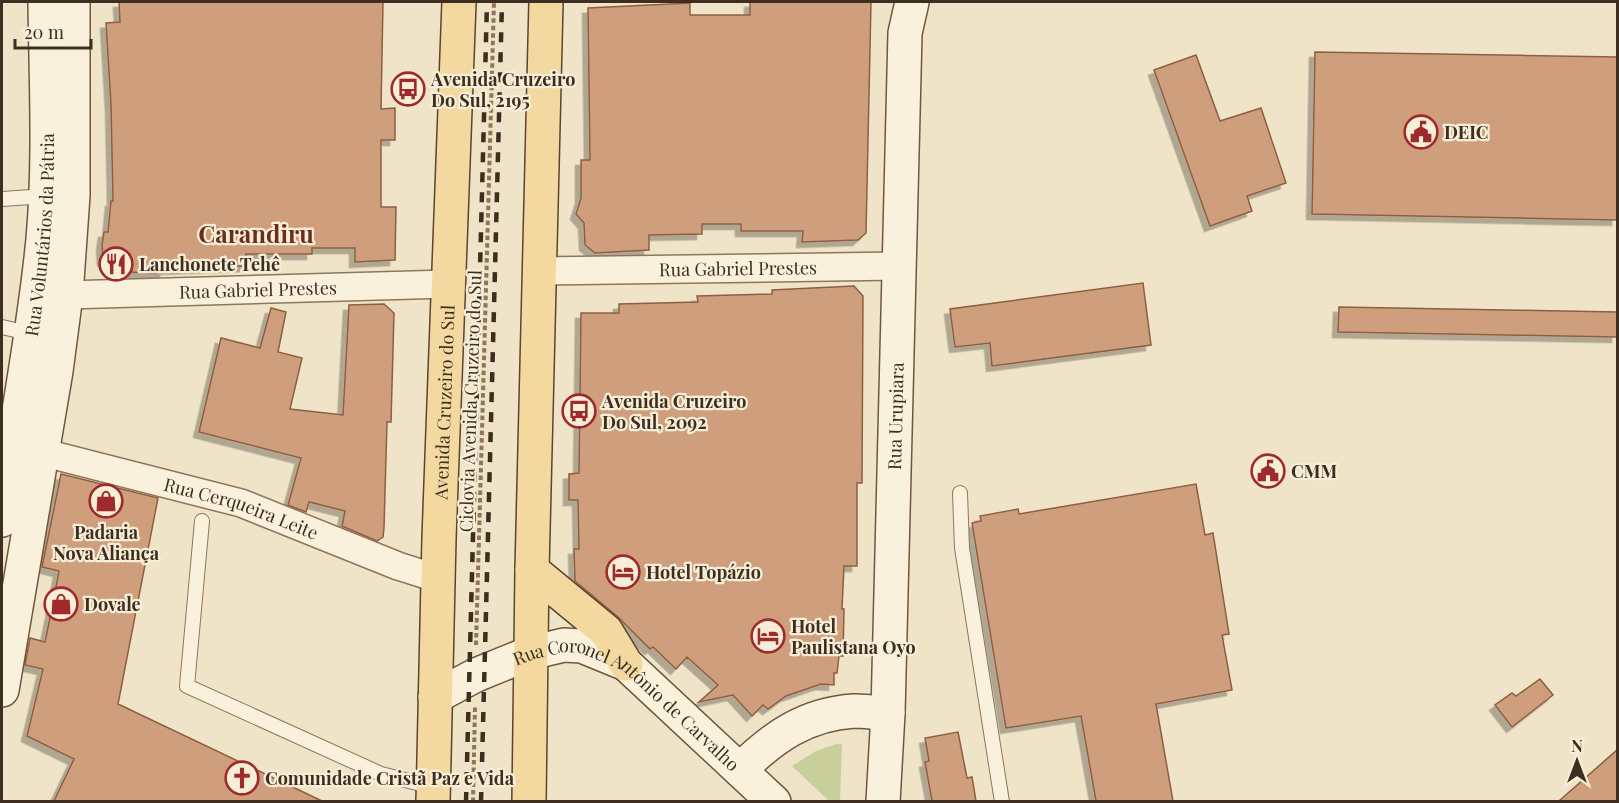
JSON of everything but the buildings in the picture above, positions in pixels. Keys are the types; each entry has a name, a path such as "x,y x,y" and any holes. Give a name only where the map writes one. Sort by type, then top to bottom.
{"main road":[{"name":"Avenida Cruzeiro do Sul","path":"433,794 459,2"},
{"path":"529,801 530,652 546,2"},
{"path":"544,40 566,2"},
{"path":"532,570 606,631 626,663"}],"street":[{"name":"Rua Voluntários da Pátria","path":"2,520 16,331 57,239 60,106 45,2"},
{"name":"Rua Voluntários da Pátria","path":"2,690 56,371 66,295 57,239 46,196 73,2"},
{"name":"Rua Urupiara","path":"896,2 905,33"},
{"name":"Rua Urupiara","path":"883,801 888,713 905,33 912,2"},
{"name":"Rua Gabriel Prestes","path":"540,271 899,266"},
{"name":"Rua Gabriel Prestes","path":"66,295 448,284"},
{"path":"5,469 41,452"},
{"name":"Rua Cerqueira Leite","path":"41,452 242,503 398,566 439,579"},
{"name":"Rua Coronel Antônio de Carvalho","path":"435,697 476,675 530,652 564,645 582,646 626,663 748,784 774,801"},
{"path":"748,784 763,747 791,729 822,717 855,711 888,713"}],"lane":[{"path":"2,199 46,196"},
{"path":"960,493 962,548 1002,801"},
{"path":"202,521 187,686 381,774 433,794"}],"path":[{"name":"Ciclovia Avenida Cruzeiro do Sul","path":"472,801 494,2"}],"green space":[{"path":"842,744 840,801 829,801 792,766 816,751"}],"railway":[{"path":"466,802 487,2"},
{"path":"481,802 502,2"}],"place":[{"name":"Avenida Cruzeiro Do Sul, 2195","path":"408,89"},
{"name":"DEIC","path":"1421,132"},
{"name":"Lanchonete Tehê","path":"116,264"},
{"name":"Avenida Cruzeiro Do Sul, 2092","path":"579,411"},
{"name":"CMM","path":"1268,471"},
{"name":"Padaria Nova Aliança","path":"106,501"},
{"name":"Hotel Topázio","path":"623,572"},
{"name":"Dovale","path":"61,604"},
{"name":"Hotel Paulistana Oyo","path":"768,636"},
{"name":"Comunidade Cristã Paz e Vida","path":"242,778"}],"district":[{"name":"Carandiru","path":"256,233"}]}
